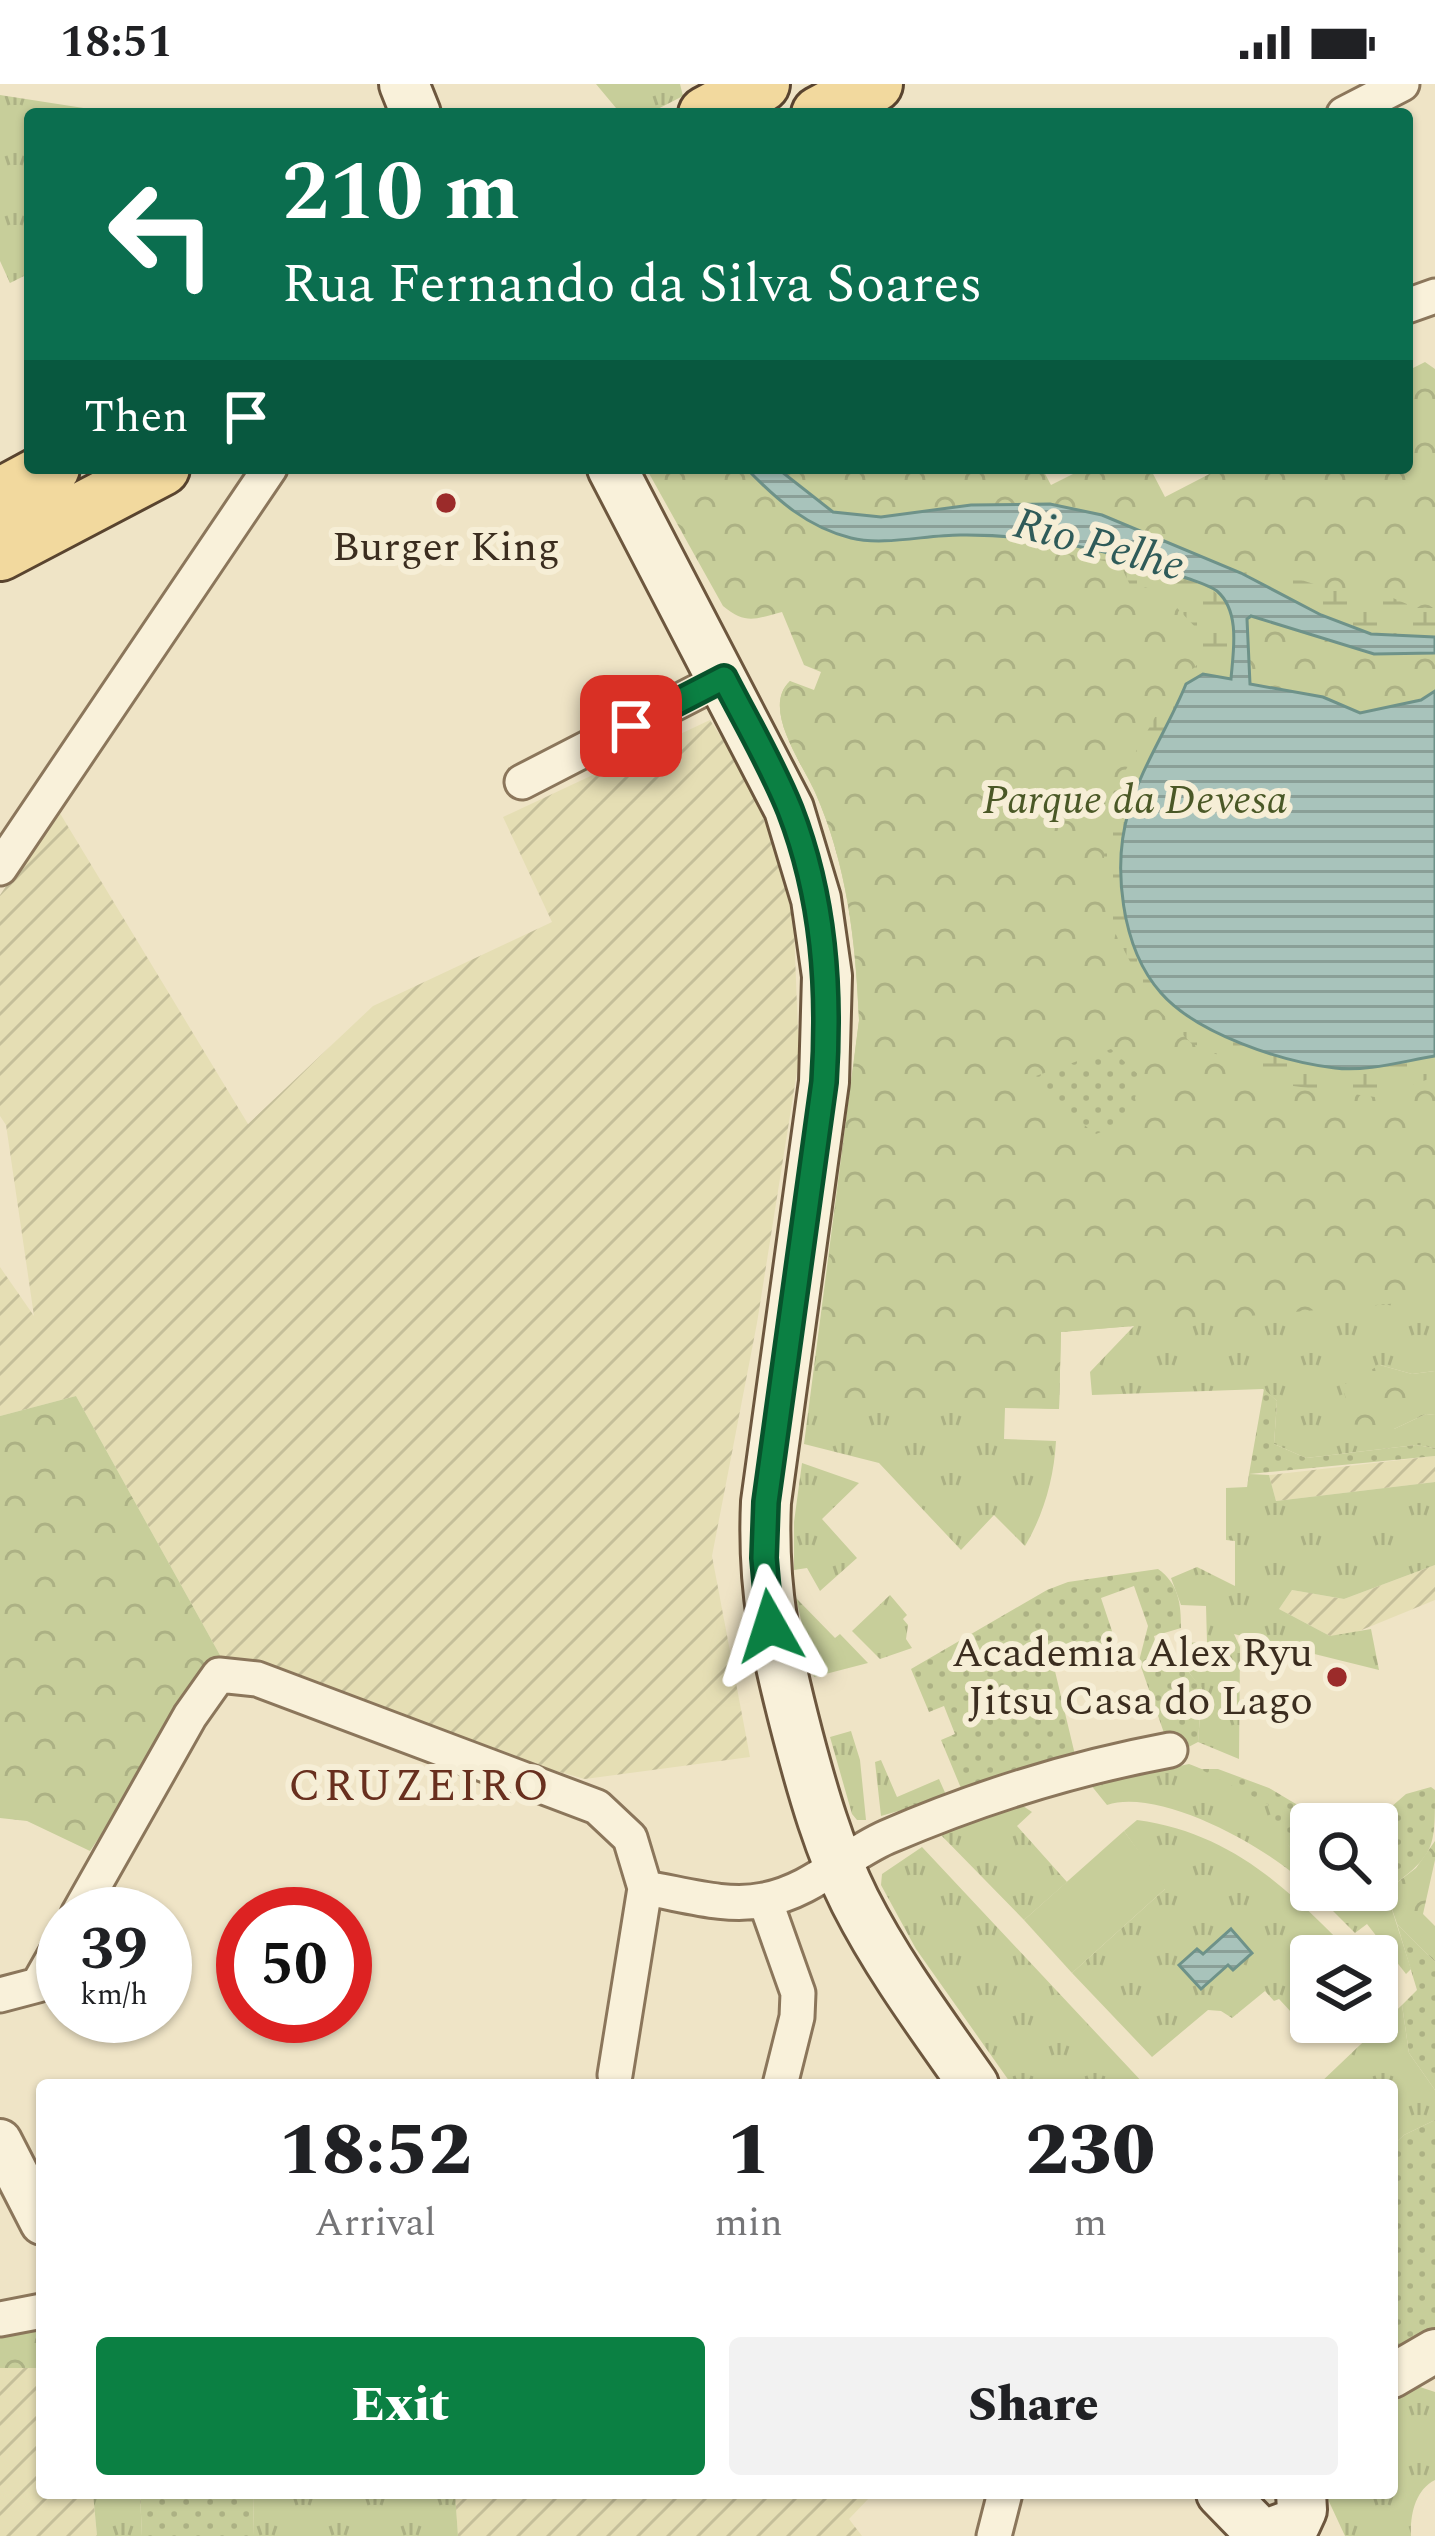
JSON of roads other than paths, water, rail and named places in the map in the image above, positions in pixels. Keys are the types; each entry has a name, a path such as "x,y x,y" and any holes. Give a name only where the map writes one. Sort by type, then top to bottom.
{"main road":[{"path":"717,108 762,84"},
{"path":"0,496 41,474"},
{"path":"0,554 151,474"},
{"path":"615,474 789,808 816,899 827,976 824,1082 769,1485 764,1558 770,1626 811,1787 838,1864 880,1948 970,2079"},
{"path":"1233,2511 1269,2533 1296,2523 1302,2499"},
{"path":"1306,2499 1334,2536"}],"street":[{"path":"1356,108 1402,84"},
{"path":"0,868 267,474"},
{"path":"522,782 724,678"},
{"path":"94,1887 190,1716 219,1675 257,1679 597,1807 630,1838 645,1888 615,2075"},
{"path":"645,1888 735,1903 765,1900 812,1884 880,1840 959,1809 1086,1769 1170,1750"},
{"path":"765,1900 798,1993 782,2079"},
{"path":"0,1995 36,1986"},
{"path":"0,2141 36,2211"},
{"path":"0,2319 36,2312"},
{"path":"1398,2372 1435,2351"},
{"path":"994,2536 1003,2499"}],"water":[{"name":"Rio Pelhe","path":"752,474 785,474 833,512 881,517 971,505 1050,504 1102,515 1371,634 1435,637 1435,653 1374,654 1251,616 1247,619 1250,684 1323,697 1360,713 1421,700 1435,691 1435,1056 1347,1069 1266,1052 1196,1021 1147,975 1124,906 1124,832 1140,779 1186,684 1203,674 1231,679 1233,621 1217,591 1130,559 1045,541 988,535 891,541 851,538 820,527"},
{"path":"1231,1929 1252,1953 1233,1970 1228,1965 1201,1989 1179,1965 1197,1949 1203,1954"}],"place":[{"name":"Burger King","path":"446,503"},
{"name":"Academia Alex Ryu Jitsu Casa do Lago","path":"1337,1677"}],"district":[{"name":"CRUZEIRO","path":"420,1786"}],"park label":[{"name":"Parque da Devesa","path":"1135,800"}]}
